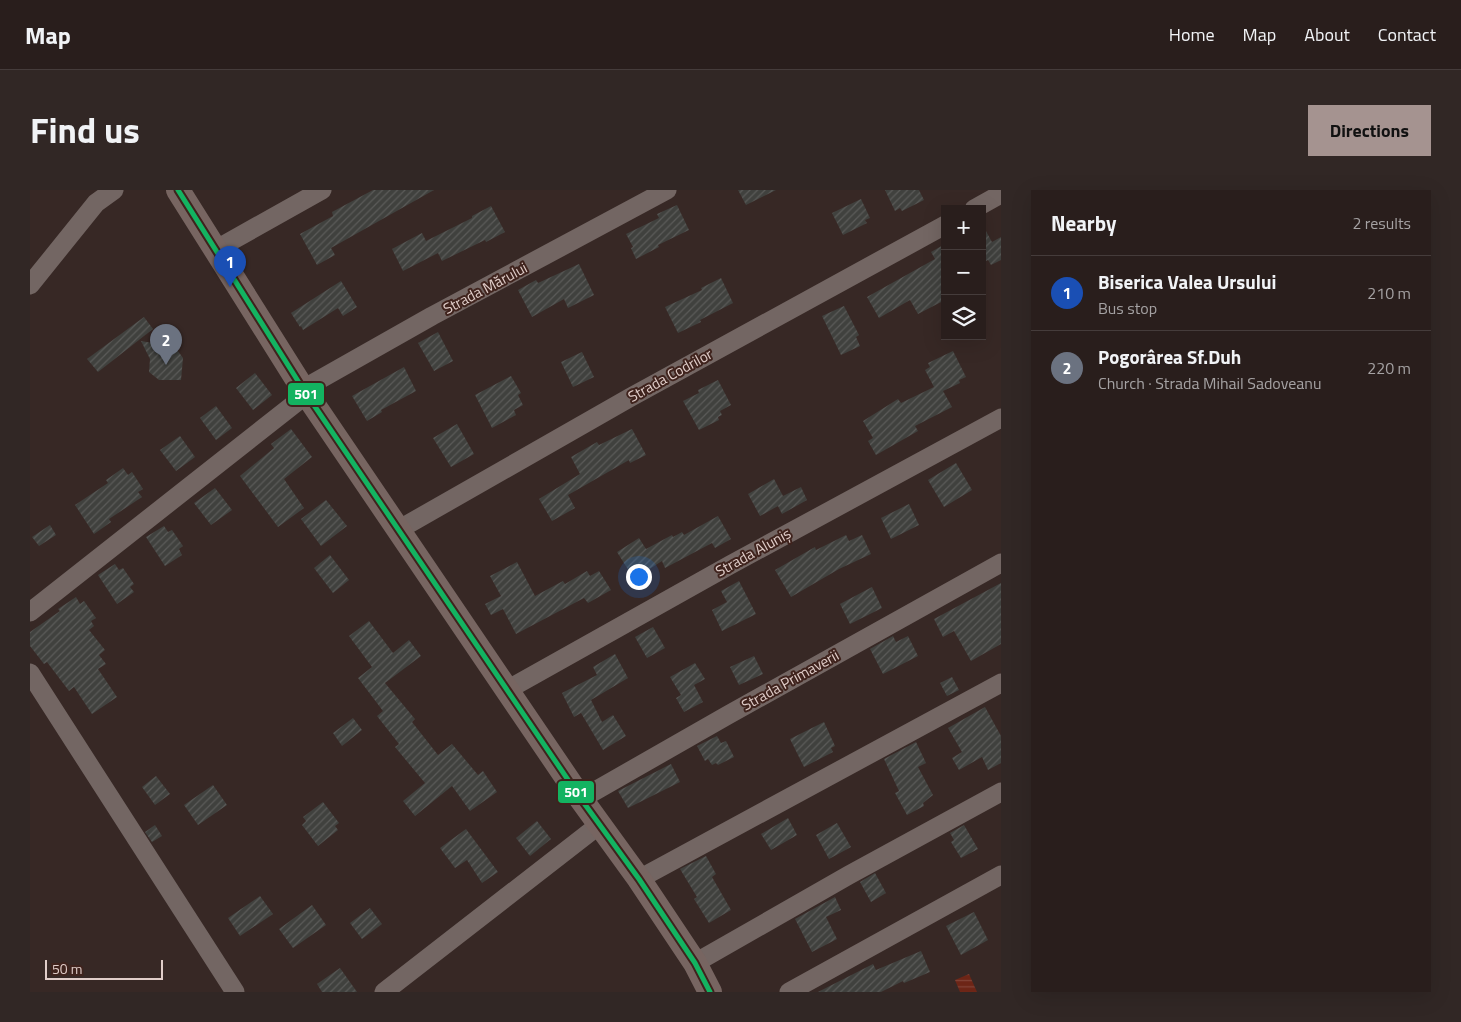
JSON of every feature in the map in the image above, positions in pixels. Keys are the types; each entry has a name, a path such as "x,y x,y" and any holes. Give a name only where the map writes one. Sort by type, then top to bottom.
{"main road":[{"path":"178,190 305,391 581,799 639,879 694,963 710,992"}],"street":[{"path":"30,285 96,203 114,190"},
{"path":"215,250 322,190"},
{"name":"Strada Mărului","path":"30,612 305,391 432,316 667,190"},
{"path":"981,205 1001,194"},
{"name":"Strada Codrilor","path":"398,530 631,397 941,226"},
{"name":"Strada Aluniș","path":"507,690 730,564 1001,418"},
{"name":"Strada Primaverii","path":"581,799 1001,563"},
{"path":"30,673 234,992"},
{"path":"639,879 1001,683"},
{"path":"694,963 1001,792"},
{"path":"384,992 599,825"},
{"path":"789,992 1001,875"}],"shaded area":[{"path":"969,974 977,992 960,992 955,980"}],"building":[{"path":"373,190 434,190 331,248 335,255 317,265 300,234 333,216 332,212"},
{"path":"738,190 776,190 746,205"},
{"path":"885,190 919,190 924,200 902,211 900,208 895,211"},
{"path":"861,199 870,218 865,220 867,223 843,235 832,213"},
{"path":"677,205 689,230 658,245 659,247 636,259 631,248 633,247 626,234 659,218 657,214"},
{"path":"491,206 505,232 442,261 438,253 403,271 392,249 422,233 426,241 472,218 472,216"},
{"path":"986,231 992,242 1001,237 1001,260 991,265 988,260 986,261"},
{"path":"941,246 941,302 918,314 910,300 879,318 867,297 935,259 931,252"},
{"path":"579,264 594,295 568,308 564,299 532,317 518,290 536,280 538,283"},
{"path":"721,278 733,303 678,333 665,307 702,290 701,288"},
{"path":"341,281 357,307 343,316 338,308 303,330 291,313"},
{"path":"844,306 859,335 856,337 860,346 841,355 822,316"},
{"path":"144,317 153,329 98,372 87,359"},
{"path":"438,332 453,361 434,371 418,343"},
{"path":"141,341 175,347 183,358 181,380 159,380 149,372 150,359"},
{"path":"953,351 966,377 959,380 960,383 943,391 952,407 915,426 918,431 876,455 868,441 873,438 863,421 898,399 901,403 934,387 925,370 930,367 928,363"},
{"path":"582,352 594,377 573,387 561,362"},
{"path":"404,367 416,391 381,410 382,412 367,421 352,396"},
{"path":"255,373 272,395 253,410 236,388"},
{"path":"511,376 521,393 518,395 523,405 514,410 516,415 492,428 475,395"},
{"path":"718,380 731,405 720,411 722,415 718,417 719,420 699,430 683,401 699,393 698,390"},
{"path":"216,406 232,428 216,440 200,418"},
{"path":"457,424 474,454 451,467 433,438"},
{"path":"291,429 312,457 284,479 304,508 278,527 240,476 274,448 271,444"},
{"path":"632,429 646,455 630,463 629,460 568,495 575,508 552,521 539,499 580,474 571,457 597,442 599,445"},
{"path":"180,436 195,457 176,471 160,450"},
{"path":"956,463 972,490 944,507 928,480"},
{"path":"123,468 128,475 132,472 143,489 138,492 142,497 109,519 111,522 94,534 75,505 108,483 106,480"},
{"path":"774,479 783,496 801,487 807,500 782,514 778,506 760,516 748,494"},
{"path":"215,488 232,510 211,525 194,503"},
{"path":"326,500 347,526 321,546 301,519"},
{"path":"909,504 919,525 891,539 881,518"},
{"path":"718,516 731,539 715,548 712,543 665,568 662,561 634,579 617,552 639,538 646,549 672,535 673,537 682,532 684,535"},
{"path":"50,525 56,535 39,546 32,537"},
{"path":"164,526 168,532 172,530 183,546 179,549 182,555 165,566 146,537"},
{"path":"846,535 849,541 862,535 871,554 839,569 791,597 775,570 815,547 816,550"},
{"path":"330,555 349,580 333,593 314,568"},
{"path":"517,562 535,596 563,581 565,584 587,571 590,576 599,571 611,590 588,603 584,598 516,634 503,609 491,615 485,604 501,596 490,576"},
{"path":"115,564 119,570 123,568 134,584 130,587 134,592 117,604 98,575"},
{"path":"739,581 756,614 722,631 712,610 727,602 721,591"},
{"path":"1001,583 1001,644 971,661 954,631 943,637 934,619"},
{"path":"872,587 882,608 850,624 840,604"},
{"path":"76,597 80,604 84,601 96,618 91,621 94,626 89,630 105,650 99,655 106,664 98,669 117,697 92,714 74,687 69,691 47,662 44,664 30,646 30,632"},
{"path":"369,621 393,653 409,640 421,656 385,683 415,719 412,722 438,755 452,744 478,775 483,771 497,792 470,811 452,786 415,816 403,801 425,783 395,747 399,744 377,716 383,711 358,678 372,667 349,636"},
{"path":"653,627 665,648 647,658 635,637"},
{"path":"893,636 896,642 908,636 918,656 883,674 870,649"},
{"path":"615,654 628,678 591,700 602,722 613,715 626,736 603,750 581,713 574,717 562,693 597,675 593,667"},
{"path":"754,656 763,674 739,685 730,667"},
{"path":"695,663 705,679 694,685 703,702 684,712 676,698 681,695 670,677"},
{"path":"952,677 959,690 947,696 940,683"},
{"path":"985,707 1001,736 1001,763 988,770 982,757 959,770 952,758 962,752 948,728"},
{"path":"353,718 362,730 342,746 333,733"},
{"path":"824,722 835,746 831,748 833,752 804,767 790,739"},
{"path":"717,736 721,743 726,741 734,757 718,765 716,763 712,765 708,759 705,761 697,746"},
{"path":"916,742 926,763 918,767 933,795 923,803 924,806 907,815 895,793 899,791 884,759"},
{"path":"671,764 680,782 628,808 618,791"},
{"path":"156,776 170,794 155,805 142,787"},
{"path":"213,785 227,805 198,825 184,805"},
{"path":"323,802 339,823 335,826 338,830 318,846 302,825 306,821 303,817"},
{"path":"788,818 797,835 771,850 761,834"},
{"path":"537,821 551,839 530,856 516,838"},
{"path":"837,823 851,847 829,859 816,835"},
{"path":"155,825 162,836 152,842 145,832"},
{"path":"964,825 978,849 961,858 951,842 954,840 950,833"},
{"path":"466,829 498,872 482,883 467,860 455,868 440,848"},
{"path":"706,856 716,874 712,877 731,910 709,923 694,899 697,897 680,869"},
{"path":"875,873 886,893 871,902 860,882"},
{"path":"260,896 273,914 240,936 228,918"},
{"path":"835,897 841,910 826,917 837,939 812,952 795,919"},
{"path":"312,905 326,925 293,948 279,929"},
{"path":"370,908 382,924 362,939 350,923"},
{"path":"974,912 988,940 961,955 946,926"},
{"path":"921,951 930,972 904,983 903,981 881,992 818,992 873,964 876,970"},
{"path":"340,968 357,992 322,992 317,984"}],"transit line":[{"name":"501","path":"178,190 303,389 581,799 639,879 695,963 710,992"}],"place":[{"name":"Biserica Valea Ursului","path":"230,287"},
{"name":"Pogorârea Sf.Duh","path":"166,365"}]}
